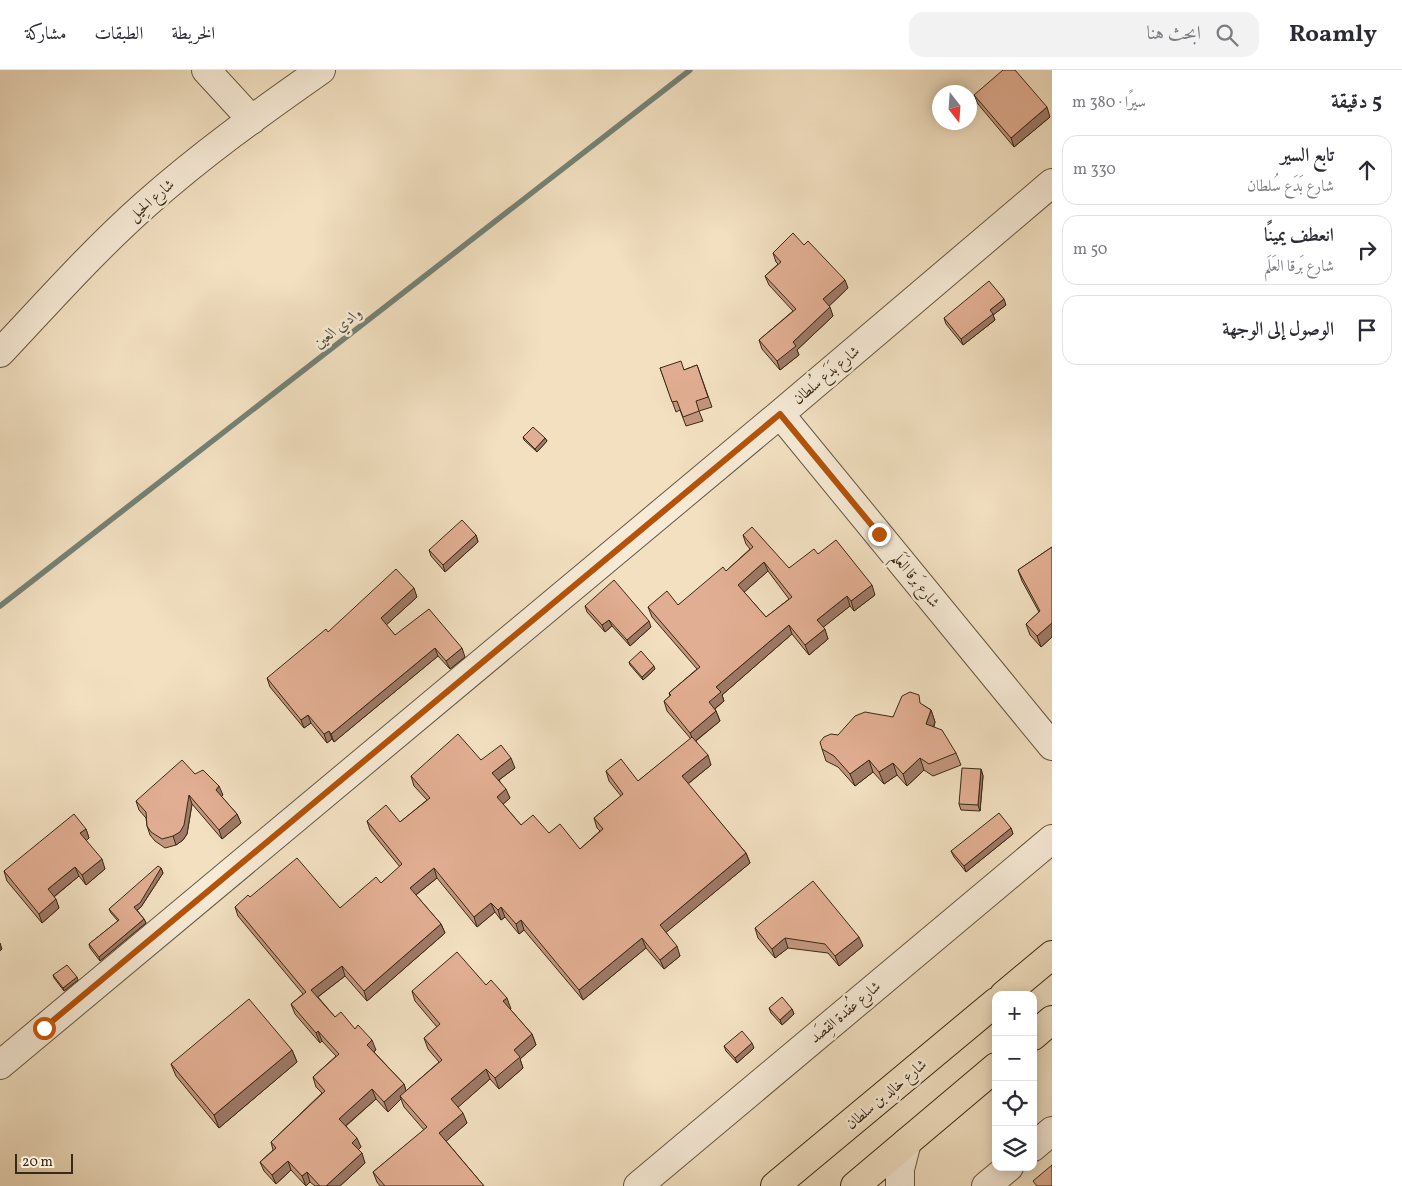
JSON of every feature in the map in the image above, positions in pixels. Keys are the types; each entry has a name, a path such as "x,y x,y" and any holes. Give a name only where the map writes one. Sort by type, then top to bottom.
{"main road":[{"path":"1009,991 1052,955"},
{"name":"شارع خالِد بن سلطان","path":"775,1186 992,1005"},
{"path":"1037,1033 1052,1020"},
{"path":"855,1186 992,1070"}],"street":[{"path":"206,70 252,120"},
{"name":"شارع الحِيل","path":"0,353 93,255 140,210 197,162 321,70"},
{"name":"شارع بَدَع سُلطان","path":"0,1065 780,414 1052,183"},
{"name":"شارع بَرقا العَلَم","path":"780,414 1052,746"},
{"name":"شارع عُقدة القِصَد","path":"638,1186 1052,839"},
{"path":"1037,1143 1052,1131"},
{"path":"900,1186 900,1169 907,1142"},
{"path":"986,1186 1004,1171"}],"building":[{"path":"1003,70 1015,70 1047,107 1011,138 977,98 977,92"},
{"path":"793,233 804,245 808,241 845,280 823,299 830,307 793,342 796,346 777,361 759,340 796,309 765,276 781,262 773,253"},
{"path":"989,281 1004,299 990,310 993,314 961,339 944,318"},
{"path":"681,361 684,370 697,365 708,397 696,401 699,411 683,417 677,401 672,402 660,368"},
{"path":"533,427 545,438 535,449 523,437"},
{"path":"462,520 476,535 443,565 429,550"},
{"path":"752,527 789,568 814,549 818,554 836,540 872,585 851,601 847,596 817,620 825,629 805,645 789,625 716,687 721,692 709,702 716,711 690,733 664,701 671,695 669,693 700,667 648,607 667,591 678,605 723,567 726,571 753,547 743,535","holes":["764,562 792,597 766,617 738,585"]},
{"path":"1052,547 1052,623 1037,636 1026,624 1040,611 1018,570"},
{"path":"396,569 414,588 381,618 395,635 429,609 462,648 446,661 435,648 331,734 329,731 324,734 308,715 301,720 267,678 326,629 328,632"},
{"path":"614,580 649,621 627,640 609,620 602,625 585,606"},
{"path":"641,651 654,666 642,677 629,662"},
{"path":"910,692 919,695 920,703 931,710 926,724 942,730 956,753 929,764 920,758 903,774 893,763 879,772 869,760 850,774 834,756 822,749 820,742 824,737 831,734 838,735 855,716 865,712 893,717 902,696"},
{"path":"458,734 481,760 501,745 511,758 492,773 506,789 497,797 521,825 533,815 549,833 560,824 580,849 603,829 594,818 623,794 606,771 621,759 638,781 692,737 708,755 682,776 746,853 660,925 677,946 660,960 642,938 579,990 521,920 516,924 501,907 498,910 491,903 474,917 434,868 410,888 441,924 364,991 342,966 311,990 335,1017 341,1012 355,1029 358,1025 372,1040 367,1045 404,1084 384,1102 372,1089 339,1119 357,1138 352,1143 362,1153 326,1186 320,1186 307,1172 302,1176 288,1161 272,1175 260,1162 276,1148 271,1142 325,1091 313,1077 339,1054 318,1031 316,1033 291,1004 306,992 235,907 297,858 340,908 376,877 381,883 402,864 367,821 386,805 400,822 430,798 411,776"},
{"path":"182,760 195,774 203,770 219,786 216,790 237,814 219,830 189,795 184,825 180,832 162,839 151,832 147,826 146,812 136,801"},
{"path":"962,768 981,769 978,805 959,804"},
{"path":"999,813 1011,828 964,866 951,851"},
{"path":"74,814 86,829 80,833 102,859 82,875 75,867 48,889 56,899 39,914 4,871"},
{"path":"158,866 161,868 140,903 134,907 144,919 99,957 89,944 119,920 109,909"},
{"path":"813,881 859,937 835,956 825,944 785,938 772,949 755,928"},
{"path":"457,952 486,985 491,980 507,998 503,1001 532,1034 514,1050 520,1057 495,1078 486,1069 451,1099 463,1113 439,1133 484,1186 385,1186 373,1172 427,1127 400,1096 442,1060 424,1038 440,1024 412,991"},
{"path":"67,965 77,977 63,988 53,975"},
{"path":"782,997 792,1009 780,1020 769,1008"},
{"path":"249,999 292,1050 214,1115 171,1064"},
{"path":"742,1031 752,1043 735,1058 724,1046"},
{"path":"1052,1165 1052,1186 1037,1186 1033,1181"}],"waterway":[{"name":"وادي العين","path":"0,606 690,70"}],"route":[{"path":"44,1028 780,414 879,534"}]}
